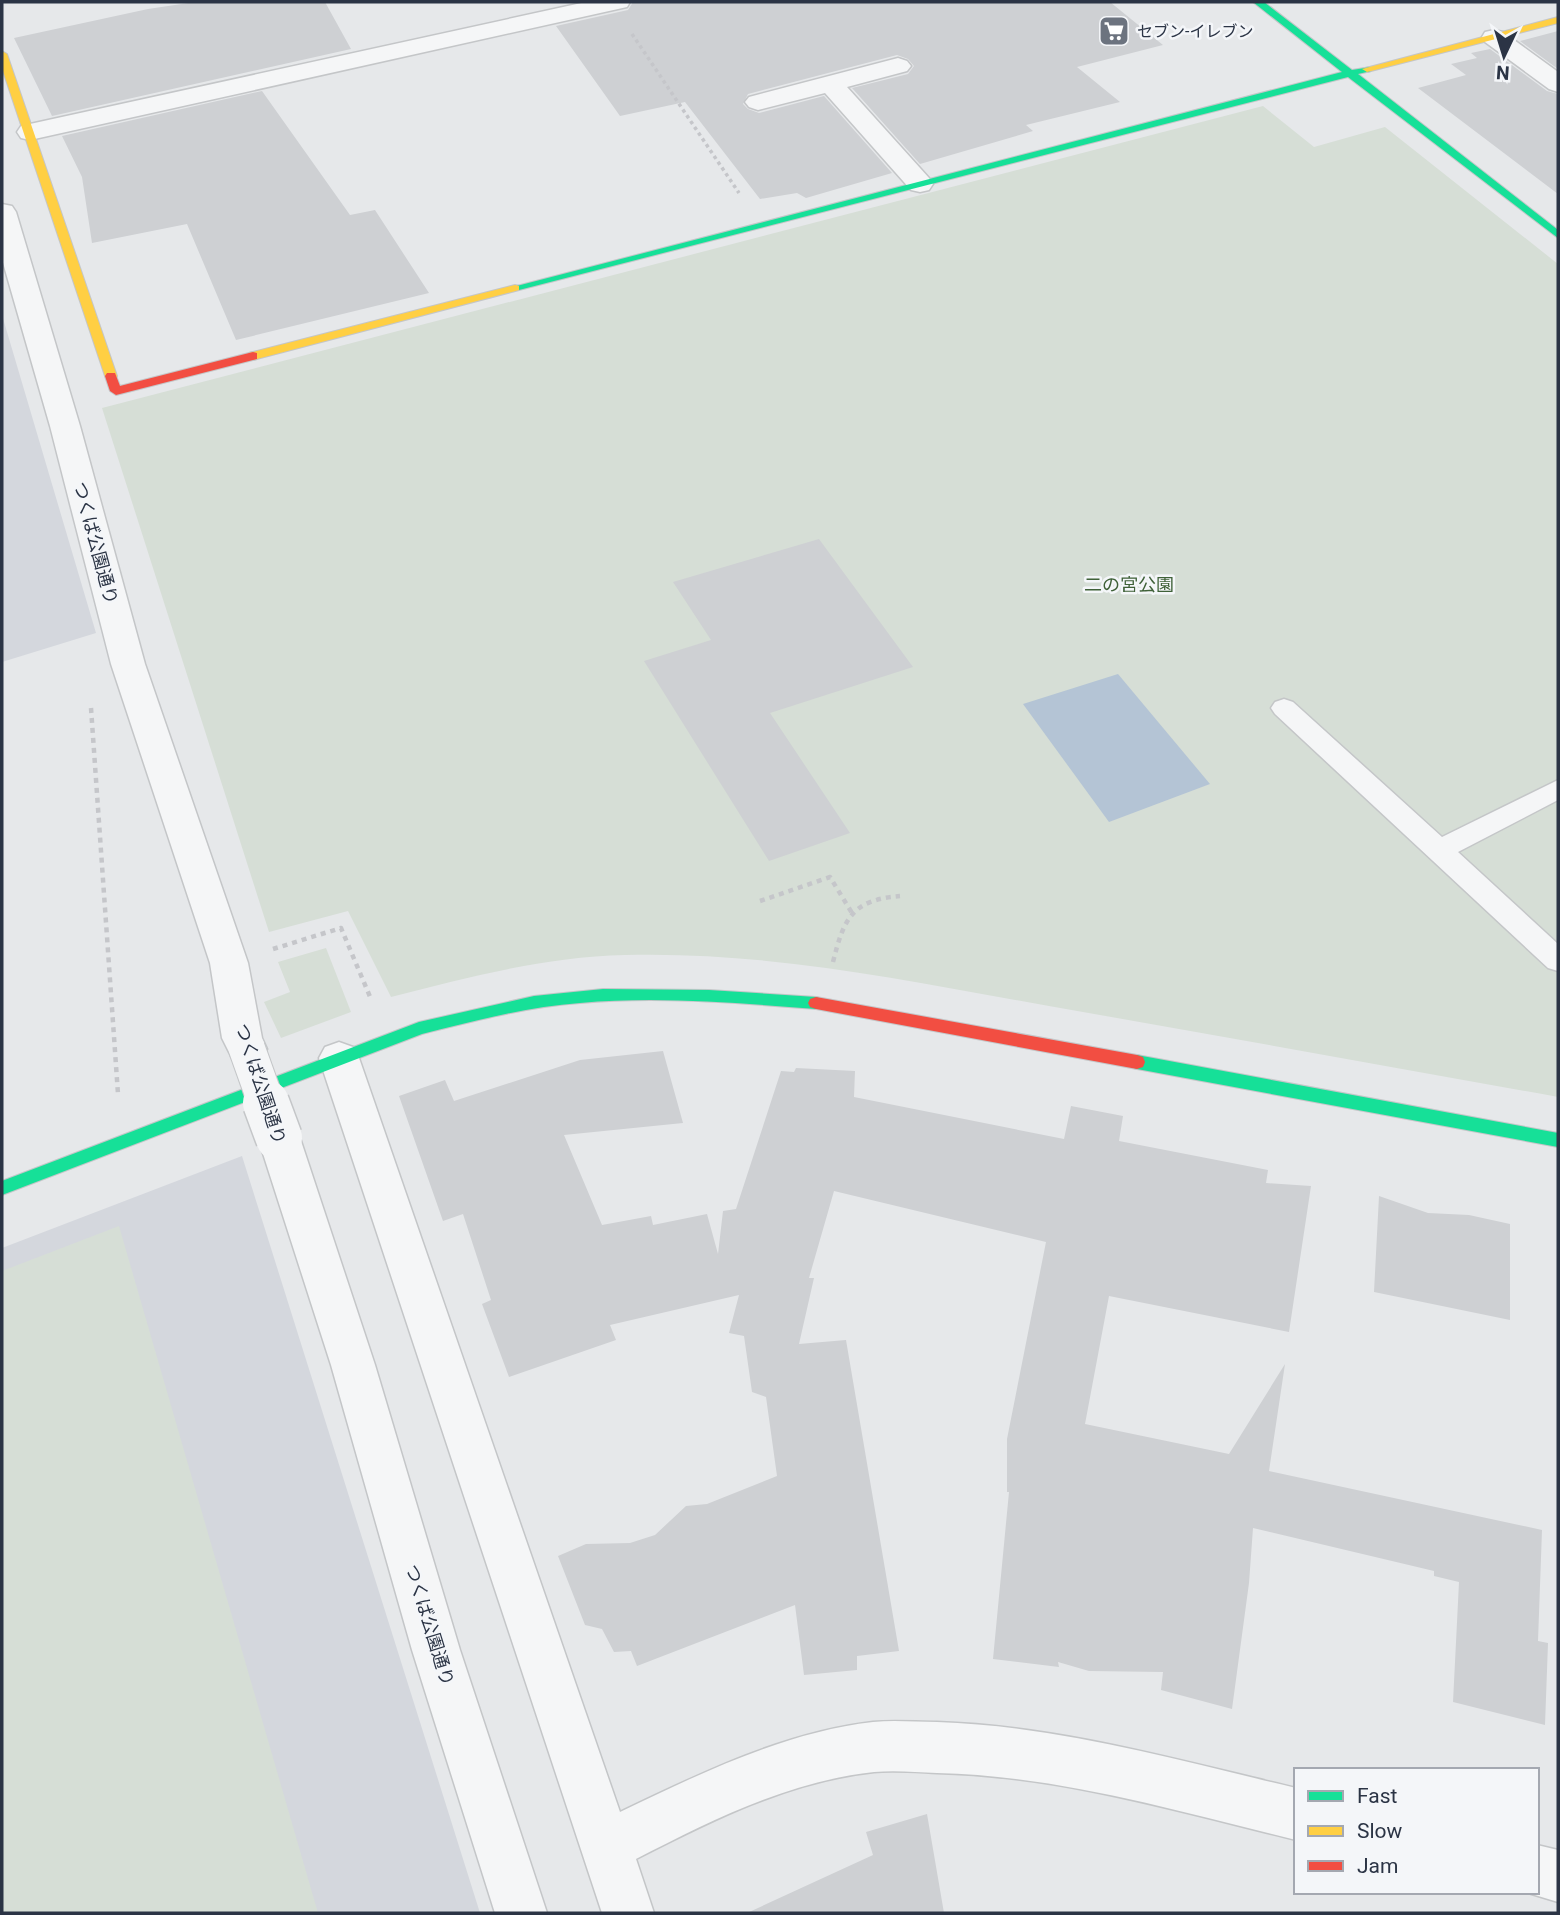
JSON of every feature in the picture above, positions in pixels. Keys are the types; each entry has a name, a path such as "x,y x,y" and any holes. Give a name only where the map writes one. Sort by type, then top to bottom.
{"street":[{"path":"30,132 615,2"},
{"path":"1258,2 1558,235"},
{"path":"2,54 116,391 1558,20"},
{"path":"1494,37 1558,84"},
{"path":"758,102 898,66"},
{"path":"830,83 920,184"},
{"name":"つくば公園通り","path":"2,212 65,426 128,664 229,963 242,1038 279,1138 354,1365 436,1650 521,1913"},
{"path":"2,1188 419,1028 492,1010 601,995 759,998 823,1004 1558,1140"},
{"path":"339,1058 628,1913"},
{"path":"605,1847 721,1792 796,1766 869,1747 964,1746 1038,1754 1294,1814"},
{"path":"1539,1871 1558,1876"}],"lane":[{"path":"1284,708 1558,960"},
{"path":"1440,850 1558,789"}],"path":[{"path":"615,2 760,224"},
{"path":"118,1095 89,676 128,664"},
{"path":"760,901 830,877 852,913"},
{"path":"832,965 838,943 852,913 869,900 900,896"},
{"path":"229,963 341,928 371,1001"}],"shaded area":[{"path":"2,315 96,633 2,662"},
{"path":"242,1156 480,1913 2,1913 2,1248"}],"green space":[{"name":"二の宮公園","path":"1263,106 1314,147 1385,127 1558,264 1558,1097 891,978 731,958 625,955 566,960 478,975 391,997 348,911 269,932 102,408"},
{"path":"326,948 351,1012 281,1038 264,1002 290,992 278,962"},
{"path":"119,1226 318,1913 2,1913 2,1271"}],"water":[{"path":"1118,674 1210,784 1109,822 1023,704"}],"building":[{"path":"195,2 325,2 351,49 52,116 14,38 148,9"},
{"path":"633,2 1110,2 1163,45 1077,67 1120,102 1026,125 1033,131 920,164 852,88 908,74 914,66 908,59 897,55 748,94 743,104 759,113 824,96 892,173 806,198 797,193 760,199 685,102 620,116 556,26 628,10"},
{"path":"1558,31 1558,69 1520,41"},
{"path":"1490,49 1547,91 1558,94 1558,194 1418,88 1466,75 1451,64 1477,58 1471,53"},
{"path":"262,91 350,215 375,210 429,293 236,340 187,224 92,243 82,177 62,136"},
{"path":"819,539 913,667 770,713 850,833 769,861 644,661 711,640 673,582"},
{"path":"663,1051 683,1123 564,1135 602,1225 651,1216 653,1225 707,1214 718,1254 723,1211 736,1209 781,1071 794,1072 796,1068 855,1071 854,1097 1064,1139 1071,1106 1123,1116 1119,1141 1268,1170 1266,1183 1311,1186 1289,1332 1109,1296 1085,1424 1229,1454 1285,1364 1269,1471 1542,1530 1538,1641 1548,1643 1545,1725 1453,1702 1459,1582 1434,1576 1434,1571 1253,1528 1249,1583 1232,1709 1161,1690 1163,1672 1089,1671 1058,1662 1059,1667 993,1659 1009,1492 1007,1439 1046,1242 834,1191 809,1278 814,1278 799,1344 846,1340 899,1651 857,1656 857,1670 804,1675 795,1605 637,1666 631,1651 614,1652 602,1629 585,1625 558,1556 586,1544 630,1543 655,1535 686,1506 707,1504 777,1476 766,1397 752,1392 744,1336 729,1333 739,1295 610,1325 616,1340 509,1377 482,1304 491,1300 463,1214 443,1221 399,1096 445,1080 454,1101 580,1060"},
{"path":"1379,1196 1428,1213 1469,1215 1510,1224 1510,1320 1374,1292"},
{"path":"927,1814 944,1913 747,1913 873,1855 866,1832"}],"traffic: fast":[{"path":"1258,2 1558,235"},
{"path":"515,288 1367,69"},
{"path":"2,1188 419,1028 487,1011 534,1002 603,995 709,996 816,1003"},
{"path":"1137,1062 1558,1140"}],"traffic: slow":[{"path":"1367,69 1558,20"},
{"path":"2,54 111,376"},
{"path":"253,356 515,288"}],"traffic: jam":[{"path":"111,376 116,391 253,356"},
{"path":"816,1003 1137,1062"}],"place":[{"name":"セブン-イレブン","path":"1114,31"}]}
